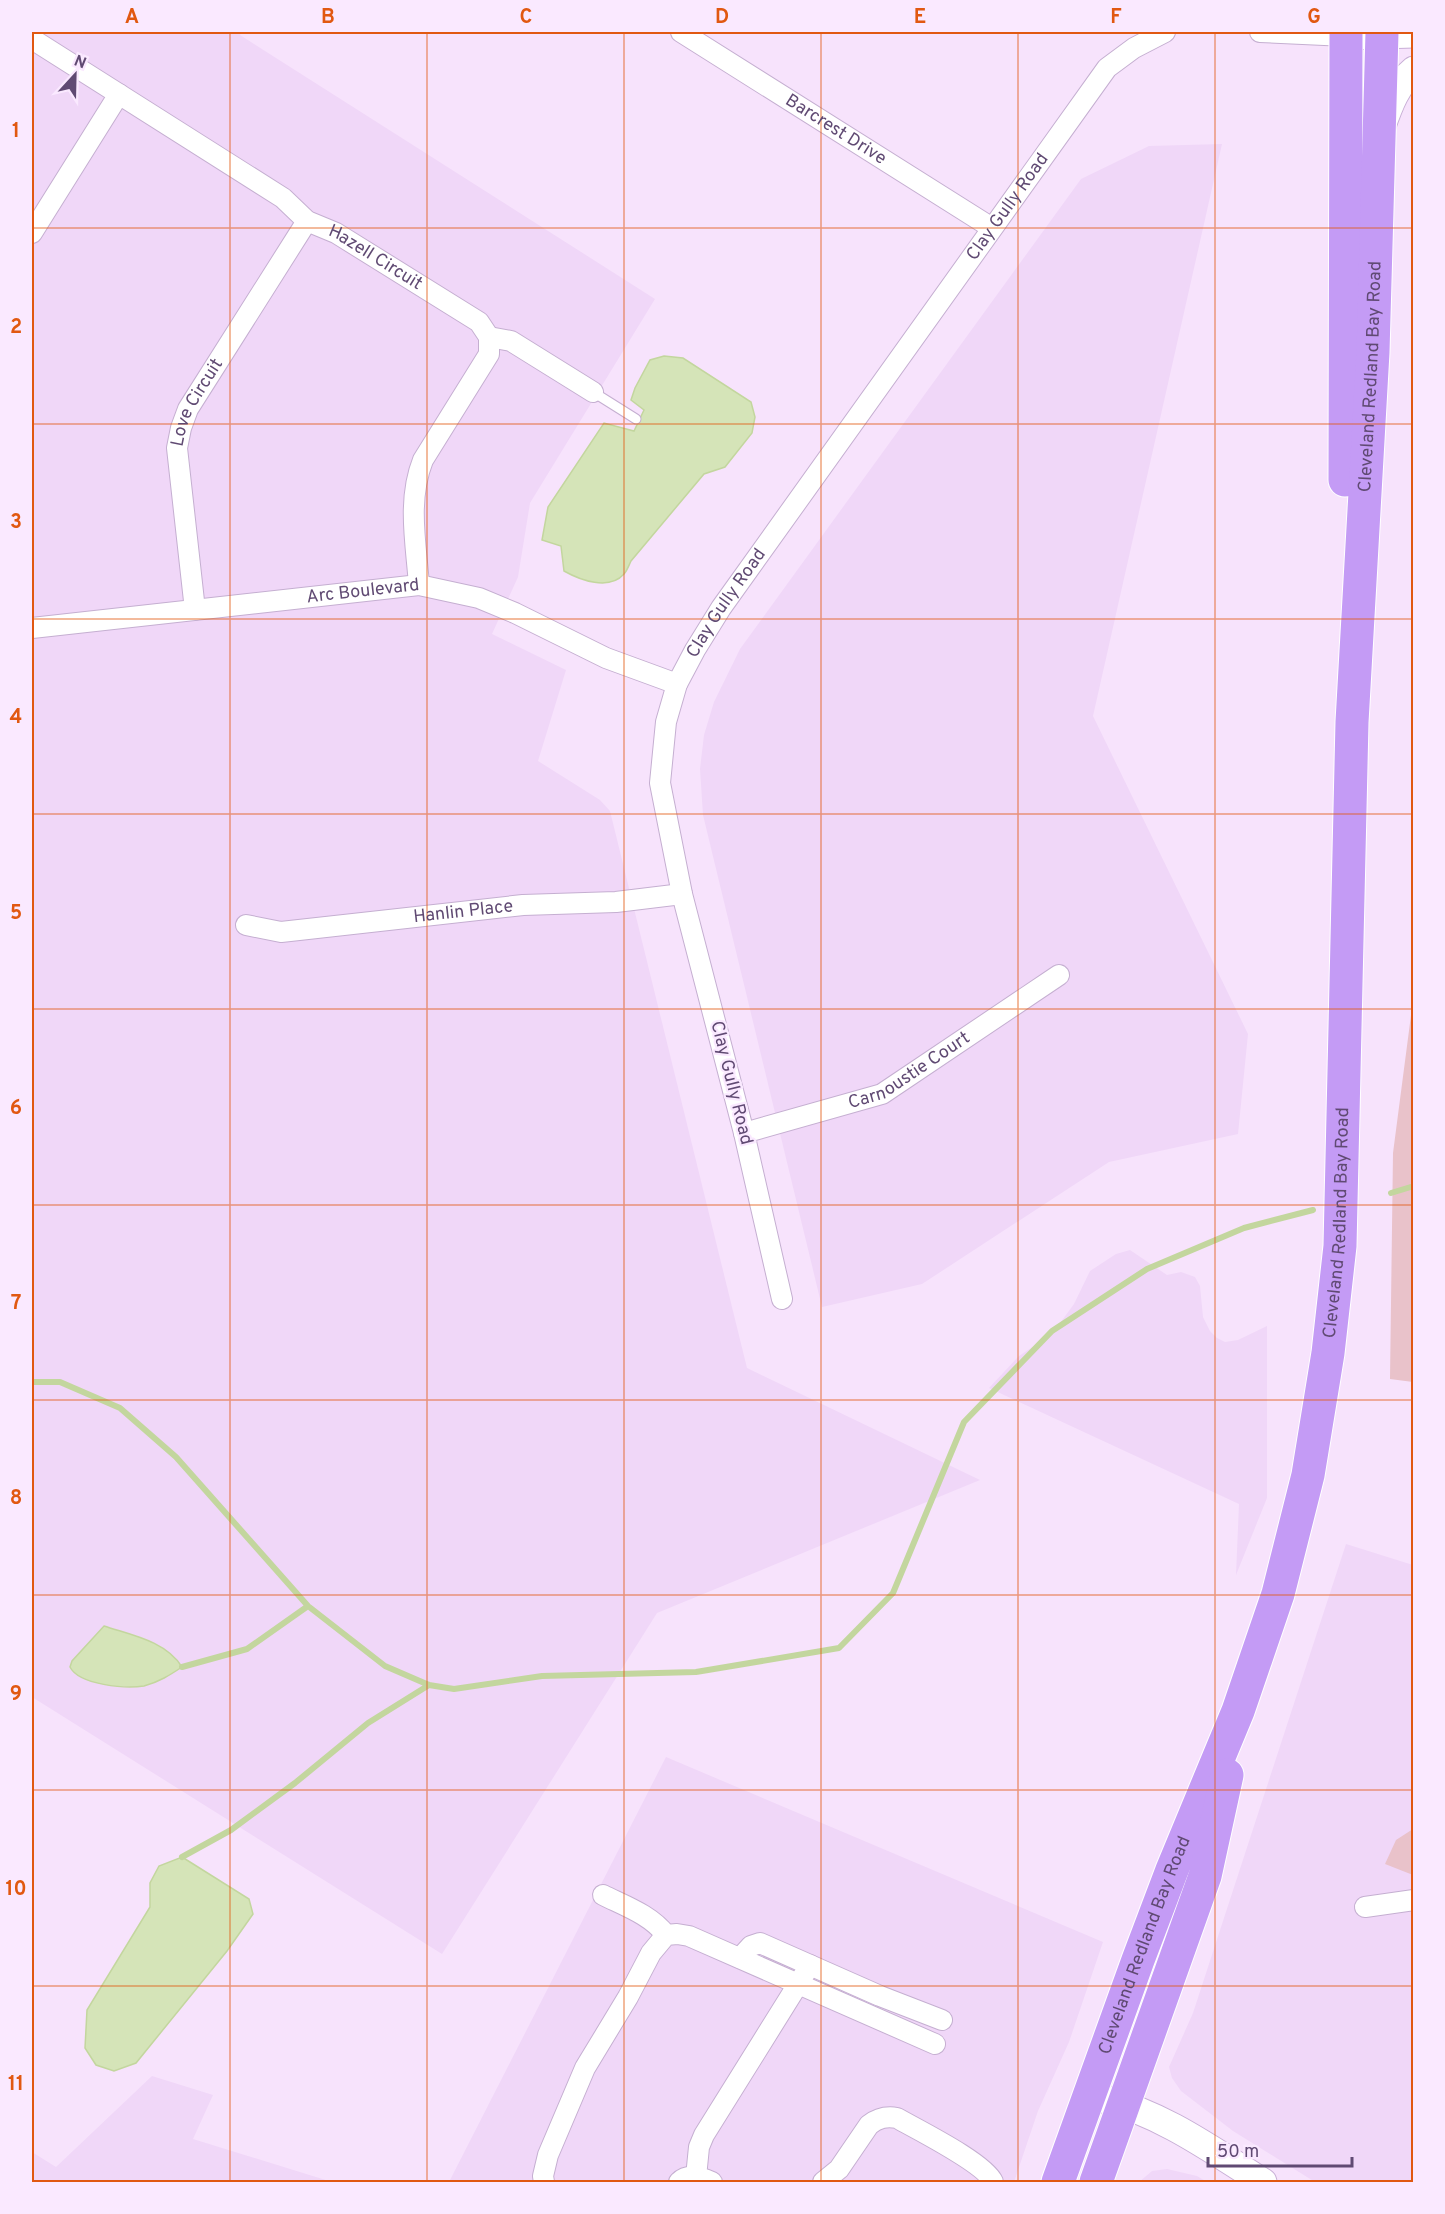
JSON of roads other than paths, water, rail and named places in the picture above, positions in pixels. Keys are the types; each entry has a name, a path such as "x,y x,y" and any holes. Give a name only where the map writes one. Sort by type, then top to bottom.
{"highway":[{"name":"Cleveland Redland Bay Road","path":"1058,2182 1172,1870 1238,1711 1278,1594 1308,1475 1328,1353 1340,1235 1352,722 1373,352 1381,128 1393,33"},
{"name":"Cleveland Redland Bay Road","path":"1346,34 1344,463 1352,722"},
{"name":"Cleveland Redland Bay Road","path":"1096,2182 1205,1876 1221,1806 1238,1711"}],"street":[{"name":"Barcrest Drive","path":"681,32 992,228"},
{"name":"Clay Gully Road","path":"782,1299 744,1133 682,894 660,783 666,723 677,684 695,650 722,608 1107,68 1134,48 1165,32"},
{"path":"1260,32 1393,33"},
{"name":"Hazell Circuit","path":"32,39 283,198 308,221 336,233 479,322 489,337"},
{"path":"1381,128 1391,101 1413,70"},
{"path":"32,233 119,94"},
{"name":"Love Circuit","path":"195,610 177,448 181,428 188,409 308,221"},
{"path":"419,585 413,498 416,478 423,460 489,354 489,337 511,341 593,392"},
{"name":"Arc Boulevard","path":"32,628 419,585 478,598 515,613 606,658 677,684"},
{"name":"Hanlin Place","path":"246,925 281,932 523,905 616,903 682,894"},
{"name":"Carnoustie Court","path":"744,1133 882,1094 1059,975"},
{"path":"603,1895 651,1919 666,1935"},
{"path":"1365,1907 1413,1900"},
{"path":"544,2182 543,2176 548,2155 585,2068 628,1997 651,1953 666,1935 689,1936 935,2043"},
{"path":"740,1958 751,1946 760,1943 942,2020"},
{"path":"696,2181 699,2146 704,2135 810,1965"},
{"path":"1088,2095 1123,2104 1179,2129 1263,2182"},
{"path":"824,2182 839,2169 869,2125 875,2120 889,2117 897,2118 971,2161 986,2172 993,2182"}],"lane":[{"path":"593,392 636,419"}],"waterway":[{"path":"1391,1193 1414,1186"},
{"path":"32,1382 60,1382 120,1408 176,1457 308,1606 385,1666 429,1685 454,1689 542,1676 696,1672 839,1648 893,1593 964,1422 1052,1331 1147,1269 1244,1228 1313,1210"},
{"path":"182,1667 247,1649 308,1606"},
{"path":"182,1857 231,1830 295,1783 368,1723 429,1685"}]}
